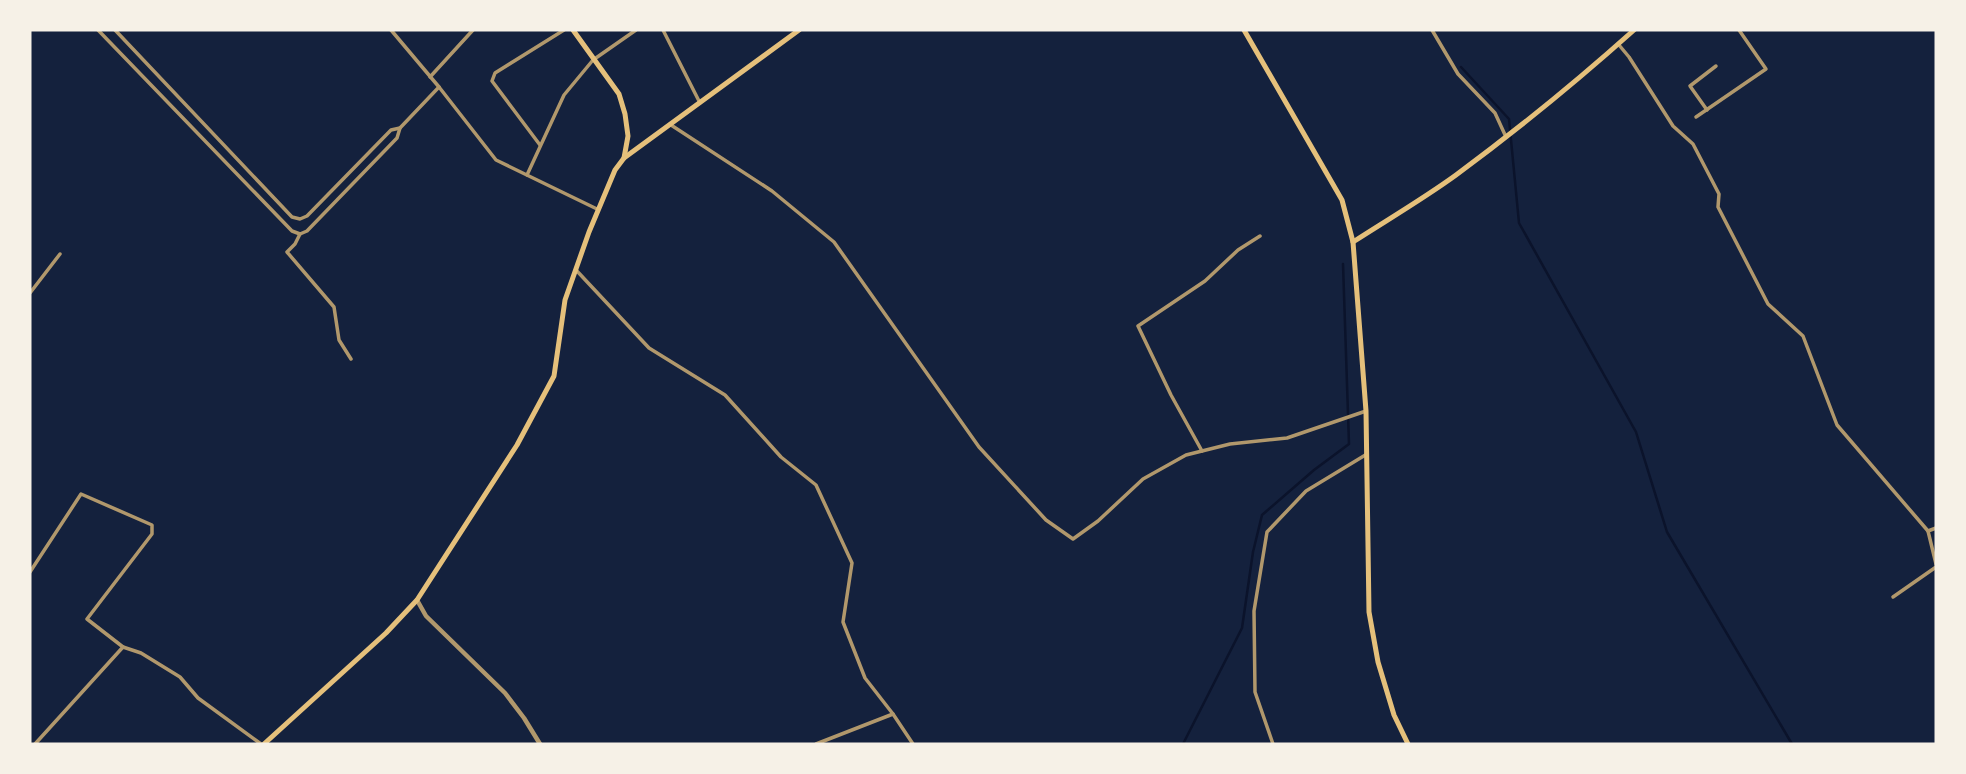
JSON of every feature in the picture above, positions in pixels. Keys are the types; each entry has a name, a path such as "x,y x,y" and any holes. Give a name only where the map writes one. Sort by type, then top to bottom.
{"main road":[{"path":"573,30 619,94 628,136 624,158"},
{"path":"263,744 378,641 417,600 512,455 554,376 565,299 615,170 624,158 797,30"},
{"path":"1244,30 1342,200 1353,242 1366,411 1369,612 1378,662 1395,715 1408,744"},
{"path":"1353,242 1454,176 1506,137 1634,30"}],"street":[{"path":"98,30 292,231 300,234 307,232 397,138 400,128 439,87"},
{"path":"115,30 292,217 300,219 307,216 391,130 400,128"},
{"path":"391,30 496,160 599,210"},
{"path":"430,76 473,30"},
{"path":"540,146 492,81 495,73 564,30"},
{"path":"527,175 564,95 593,60 636,30"},
{"path":"663,30 700,103"},
{"path":"1432,30 1458,74 1495,113 1506,137"},
{"path":"1696,117 1766,69 1739,30"},
{"path":"1618,44 1673,126 1692,144 1719,194 1718,207 1768,304 1803,336 1837,425 1928,531 1936,565 1893,597"},
{"path":"1707,110 1690,86 1716,66"},
{"path":"671,125 772,191 834,242 979,447 1046,520 1073,539 1098,522 1143,479 1186,456 1230,444 1287,438 1366,411"},
{"path":"300,234 287,252 334,307 339,340 351,359"},
{"path":"1202,451 1171,396 1138,326 1205,281 1238,250 1261,236"},
{"path":"30,293 60,254"},
{"path":"576,270 649,348 725,395 781,457 816,485 852,564 843,622 865,678 914,744"},
{"path":"1273,744 1255,692 1254,611 1267,532 1306,491 1367,454"},
{"path":"30,572 81,494 152,525 152,534 87,619 123,647 141,653 180,677 198,698 263,744"},
{"path":"1928,531 1936,528"},
{"path":"417,600 432,622 505,693 540,744"},
{"path":"36,744 123,647"},
{"path":"816,744 893,714"}],"waterway":[{"path":"1461,67 1509,119 1519,223 1636,432 1667,532 1792,744"},
{"path":"1183,744 1242,628 1253,552 1262,515 1349,444 1343,264"}]}
